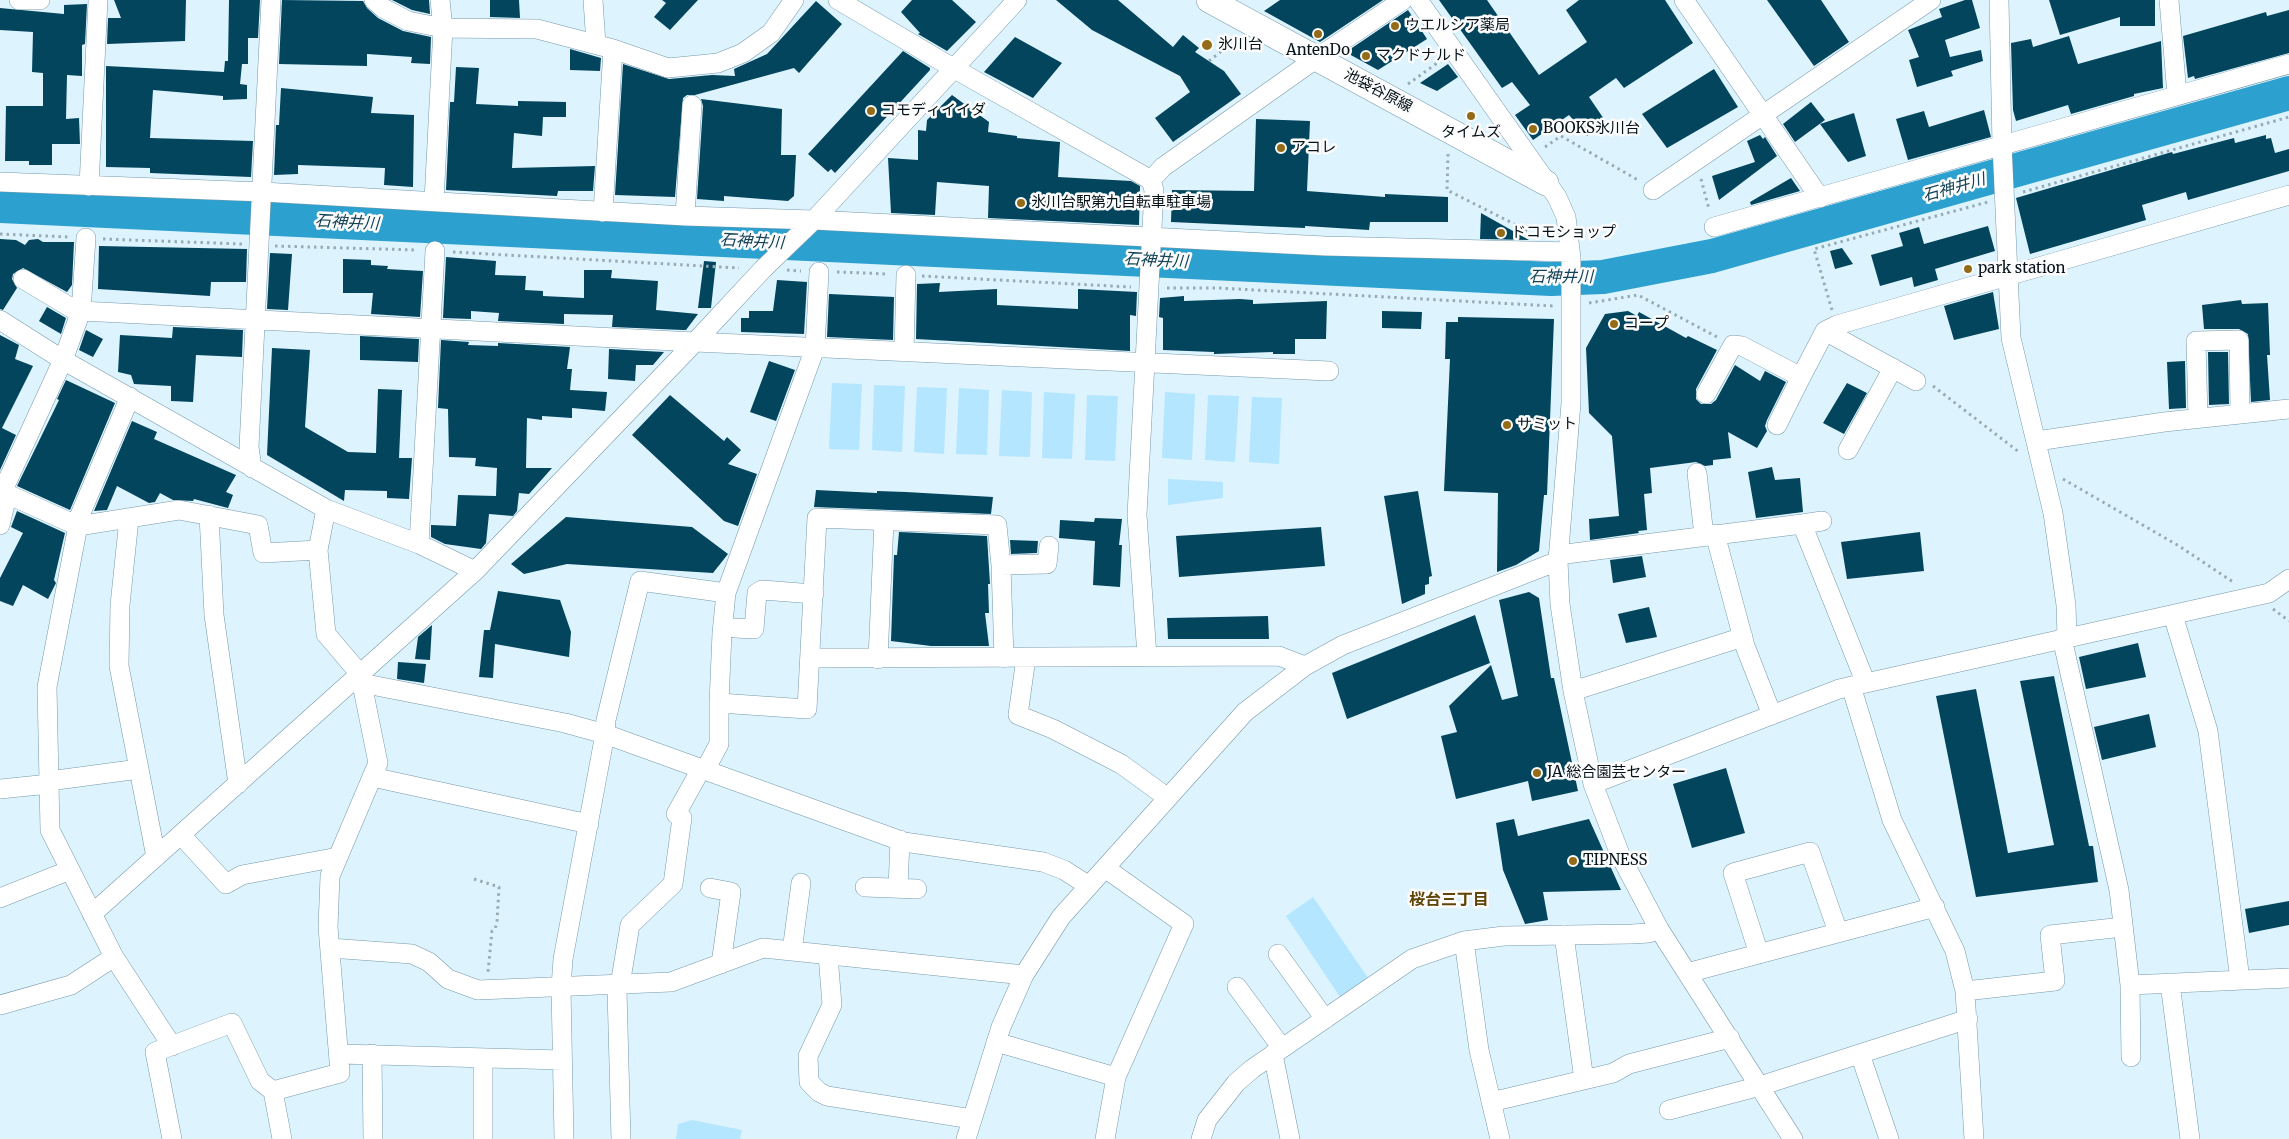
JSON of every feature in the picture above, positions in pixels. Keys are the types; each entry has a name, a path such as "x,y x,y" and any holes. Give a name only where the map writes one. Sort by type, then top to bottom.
{"main road":[{"name":"池袋谷原線","path":"1209,0 1546,183"}],"street":[{"path":"19,0 40,0"},
{"path":"89,186 98,0"},
{"path":"252,468 249,447 263,198 271,0"},
{"path":"374,0 383,8 408,21 443,28 537,29 604,46 668,68 718,63 743,53 771,33 794,0"},
{"path":"434,202 443,28 440,0"},
{"path":"593,0 604,46 604,212"},
{"path":"838,0 953,68 1151,180 1154,190 1137,515 1147,656"},
{"path":"92,914 360,679 474,570 695,342 763,269 814,220 1017,0"},
{"path":"1151,180 1163,167 1316,58 1403,0"},
{"path":"1418,0 1557,197 1566,217 1577,301 1571,403 1558,558 1560,604 1573,691 1593,784 1621,857 1659,929 1793,1139"},
{"path":"1684,0 1765,114 1820,198"},
{"path":"1999,0 2002,147 2011,338 2053,513 2066,605 2064,638 2119,890 2130,985 2131,1057"},
{"path":"2169,0 2177,94"},
{"path":"1653,190 1765,114 1921,3"},
{"path":"1714,227 2002,147 2177,94 2289,64"},
{"path":"685,216 692,105"},
{"path":"0,182 263,198 434,202 1151,238 1570,255"},
{"path":"1777,425 1801,377 1831,328 2008,274 2289,195"},
{"path":"0,525 6,500 4,488 63,360 81,311 86,238"},
{"path":"418,544 435,251"},
{"path":"621,1139 617,990 620,985 630,925 673,884 682,818 676,814 719,744 722,633 726,593 815,348 819,272"},
{"path":"904,352 906,275"},
{"path":"23,279 73,309 81,311 815,348 1329,371"},
{"path":"0,320 63,360 326,509 418,544 474,570"},
{"path":"1831,328 1905,375 1848,450"},
{"path":"2198,418 2196,341 2238,340 2240,414"},
{"path":"1706,394 1732,345 1742,346 1801,377"},
{"path":"130,397 80,515 47,687 50,830 114,957 172,1046"},
{"path":"2037,441 2198,418 2289,409"},
{"path":"1697,473 1709,535 1762,693 1772,715"},
{"path":"5,493 78,526 179,510 258,524 263,553 318,550"},
{"path":"273,1091 340,1074 340,1054 328,918 330,876 378,763 360,679 326,634 318,550 326,509"},
{"path":"209,515 214,615 238,784"},
{"path":"719,703 807,709 817,518 997,526 1001,565 1004,658"},
{"path":"129,519 120,604 119,666 156,857"},
{"path":"878,659 884,521"},
{"path":"966,1139 996,1042 1024,975 1061,918 1245,712 1305,666 1343,645 1558,558 1709,535 1822,521"},
{"path":"1802,524 1858,684 1892,820 1955,952 1965,991 1968,1019 1974,1139"},
{"path":"1001,565 1047,564 1049,546"},
{"path":"2262,595 2289,579"},
{"path":"564,1139 561,987 564,959 606,720 640,581 726,593"},
{"path":"734,628 754,629 757,593 762,590 814,594"},
{"path":"1593,784 1858,684 2289,590"},
{"path":"2173,615 2208,731 2240,980"},
{"path":"1573,691 1743,637"},
{"path":"811,658 1279,656 1305,666"},
{"path":"1026,658 1018,715 1053,729 1121,764 1168,798"},
{"path":"360,679 605,734 900,840 1044,862 1064,870 1089,886"},
{"path":"0,789 139,769"},
{"path":"372,777 589,824"},
{"path":"181,835 226,884 242,876 338,857"},
{"path":"898,888 900,840"},
{"path":"1759,954 1733,873 1810,852 1838,932"},
{"path":"1105,868 1184,924 1116,1077 1105,1139"},
{"path":"0,898 70,870"},
{"path":"792,951 801,882"},
{"path":"865,886 916,889"},
{"path":"710,888 731,892 721,964"},
{"path":"1687,973 1935,907"},
{"path":"1965,991 2055,981 2050,935 2123,927"},
{"path":"1201,1139 1207,1120 1236,1083 1277,1051 1412,959 1464,941 1504,936 1649,933 1659,929"},
{"path":"1564,935 1584,1080"},
{"path":"1464,941 1479,1050 1500,1139"},
{"path":"330,948 412,954 428,962 448,979 478,990 671,982 763,948 1024,975"},
{"path":"1278,954 1325,1019"},
{"path":"828,955 832,1005 808,1056 809,1082 819,1092 827,1096 972,1120"},
{"path":"0,1005 71,985 114,957"},
{"path":"2130,985 2289,978"},
{"path":"2170,983 2190,1139"},
{"path":"1237,987 1277,1051 1290,1139"},
{"path":"1669,1110 1760,1086 1968,1019"},
{"path":"172,1139 155,1052 232,1023 260,1080 273,1091 282,1139"},
{"path":"1491,1102 1584,1080 1613,1072 1629,1064 1730,1038"},
{"path":"996,1042 1116,1077"},
{"path":"340,1054 562,1060"},
{"path":"372,1054 373,1139"},
{"path":"1860,1054 1889,1139"},
{"path":"483,1058 483,1139"}],"path":[{"path":"1209,61 1245,32"},
{"path":"1401,89 1441,61 1436,53"},
{"path":"1831,328 1814,249 2004,194 2289,117"},
{"path":"1541,150 1561,136 1653,190"},
{"path":"1448,153 1447,190 1532,233"},
{"path":"1696,160 1714,227"},
{"path":"1577,301 1638,295 1732,345"},
{"path":"1905,375 1917,372 1967,414 2042,468 2262,595 2289,621"},
{"path":"474,878 499,887 497,922 496,928 492,931 487,990"}],"shaded area":[{"path":"832,383 862,384 859,450 829,449"},
{"path":"874,385 905,386 902,452 872,450"},
{"path":"917,387 947,388 944,454 914,452"},
{"path":"959,388 989,390 987,455 956,454"},
{"path":"1002,390 1032,392 1030,457 999,456"},
{"path":"1044,392 1075,394 1072,459 1042,458"},
{"path":"1165,392 1195,394 1192,460 1162,458"},
{"path":"1087,395 1118,396 1115,461 1085,460"},
{"path":"1208,395 1239,396 1235,462 1205,460"},
{"path":"1252,397 1282,398 1279,464 1249,462"},
{"path":"1168,479 1223,482 1223,498 1168,505"},
{"path":"1313,897 1368,978 1340,997 1286,916"},
{"path":"692,1120 742,1130 740,1139 676,1139 678,1124"}],"building":[{"path":"114,0 186,0 185,41 107,44 108,18 121,18"},
{"path":"229,0 260,0 258,38 248,38 248,64 242,64 240,84 247,85 247,99 223,100 223,96 153,90 150,138 253,141 251,177 150,173 150,168 106,167 106,66 224,72 225,61 228,61"},
{"path":"282,0 363,1 367,8 378,18 403,31 431,37 430,64 411,63 412,57 367,54 367,66 279,64"},
{"path":"392,0 429,0 430,14 412,10"},
{"path":"490,0 519,0 520,18 490,17"},
{"path":"662,0 698,0 670,30 654,17 666,3"},
{"path":"912,0 952,0 976,22 947,51 918,34 920,33 901,12"},
{"path":"1056,0 1118,0 1173,47 1183,35 1199,48 1195,52 1224,71 1241,94 1173,142 1155,118 1190,92 1180,76 1092,30"},
{"path":"1280,0 1383,0 1320,42 1264,11"},
{"path":"1439,0 1487,0 1539,75 1587,42 1566,10 1579,0 1665,0 1693,43 1624,88 1616,78 1589,97 1606,122 1587,136 1569,115 1533,140 1515,115 1530,105 1512,82 1502,88"},
{"path":"1767,0 1821,0 1849,42 1814,66"},
{"path":"1965,0 1972,0 1980,28 1945,40 1950,57 1981,50 1983,61 1951,71 1953,76 1917,87 1909,60 1919,57 1908,30 1942,17 1939,9"},
{"path":"2049,0 2155,0 2155,26 2120,26 2120,17 2060,35"},
{"path":"816,1 842,24 799,73 794,68 695,95 687,95 683,98 675,197 615,195 623,64 669,79 712,75 735,76 734,69 767,54"},
{"path":"87,4 85,44 82,45 82,76 67,75 66,119 79,118 80,144 52,144 52,165 29,165 29,161 5,161 6,106 43,106 43,73 32,72 33,32 0,30 0,8 64,14 64,5"},
{"path":"1408,10 1427,39 1378,70 1349,54 1349,50"},
{"path":"2289,10 2289,53 2195,79 2194,76 2188,78 2183,36 2266,12 2267,16"},
{"path":"2069,36 2078,64 2161,41 2163,88 2134,94 2134,96 2071,114 2068,105 2016,121 2013,110 2011,43 2031,39 2033,47"},
{"path":"1015,37 1062,63 1033,98 984,72"},
{"path":"570,49 601,58 600,71 570,70"},
{"path":"903,51 930,68 930,70 835,173 831,169 828,172 808,154"},
{"path":"1448,64 1458,77 1437,91 1420,83"},
{"path":"456,67 479,68 476,104 518,106 518,101 566,102 566,117 543,117 542,136 514,133 512,168 595,166 593,191 558,191 557,196 446,190 450,102 454,102"},
{"path":"1714,69 1738,107 1667,148 1642,114"},
{"path":"281,88 373,97 371,113 414,115 413,187 384,185 385,168 298,165 298,174 274,175 276,125 279,125"},
{"path":"952,95 989,122 988,132 1017,136 1017,138 1060,142 1058,177 1131,181 1140,186 1139,225 988,218 989,186 937,182 935,215 891,213 888,158 918,160 918,130 926,131 927,120"},
{"path":"701,99 782,109 781,155 796,155 794,196 788,201 724,196 724,201 697,199 703,106"},
{"path":"1811,102 1825,120 1795,142 1783,124"},
{"path":"1984,110 1991,137 1908,160 1896,119 1924,111 1929,127"},
{"path":"1854,113 1866,156 1848,162 1820,124"},
{"path":"1256,119 1310,121 1307,191 1385,197 1385,194 1448,197 1448,222 1370,222 1369,230 1171,222 1172,190 1254,191"},
{"path":"1760,135 1763,139 1765,137 1777,156 1719,200 1712,176 1755,162 1747,141"},
{"path":"2266,135 2266,139 2271,138 2275,153 2289,149 2289,171 2188,200 2186,192 2142,205 2146,220 2030,254 2016,198 2172,152 2173,154 2234,138 2235,143"},
{"path":"1791,178 1800,191 1751,205 1750,202"},
{"path":"1481,213 1529,240 1480,239"},
{"path":"1988,226 1995,251 1935,269 1938,280 1914,287 1912,277 1880,286 1871,255 1903,246 1899,233 1919,227 1924,244"},
{"path":"0,239 16,240 25,245 29,240 38,239 43,242 74,242 72,285 67,292 23,268 13,274 12,279 17,288 3,310 0,309"},
{"path":"99,246 247,249 246,282 211,282 210,296 98,289"},
{"path":"1842,248 1853,264 1835,269 1830,251"},
{"path":"270,253 292,254 288,310 267,309"},
{"path":"446,257 496,261 495,275 526,276 525,290 543,291 543,296 584,298 584,270 612,270 611,278 658,281 656,310 698,314 686,330 612,327 613,315 564,314 564,324 498,321 499,313 471,311 471,319 443,318"},
{"path":"343,259 371,260 371,265 388,266 387,269 423,271 420,317 371,314 373,293 343,293"},
{"path":"704,261 716,262 711,308 698,308"},
{"path":"777,280 807,282 804,334 741,332 741,318 749,318 749,311 773,311"},
{"path":"940,283 939,292 997,289 997,305 1078,309 1078,289 1137,292 1136,316 1130,315 1130,351 916,339 917,284"},
{"path":"1993,292 1999,329 1954,340 1944,306"},
{"path":"829,294 894,297 893,340 827,337"},
{"path":"1184,296 1184,301 1240,299 1253,300 1253,304 1327,301 1326,339 1295,339 1295,354 1273,354 1273,352 1214,354 1214,352 1163,350 1163,318 1159,317 1160,298"},
{"path":"2241,300 2242,304 2268,303 2270,355 2267,355 2270,400 2251,402 2248,334 2239,329 2204,329 2202,305"},
{"path":"47,307 66,318 61,334 39,321"},
{"path":"1382,311 1422,312 1421,329 1382,328"},
{"path":"1628,311 1637,316 1639,312 1686,338 1688,336 1717,350 1696,389 1696,399 1701,404 1711,404 1716,400 1735,365 1760,381 1765,371 1786,382 1767,420 1765,426 1767,431 1757,448 1728,432 1731,458 1713,460 1713,465 1705,466 1696,462 1650,468 1652,493 1644,494 1647,530 1638,531 1639,533 1590,540 1589,519 1619,516 1612,436 1589,413 1586,348 1605,314"},
{"path":"1458,317 1554,319 1547,495 1544,495 1539,551 1516,565 1497,572 1498,493 1444,491 1450,359 1445,359 1446,322 1458,322"},
{"path":"173,327 243,330 242,357 196,355 193,402 171,401 171,386 134,384 131,375 118,372 120,335 172,338"},
{"path":"86,330 103,339 93,357 79,350"},
{"path":"0,335 19,345 15,359 33,366 2,428 16,435 0,470"},
{"path":"360,336 419,339 418,362 360,360"},
{"path":"441,340 469,342 468,345 498,346 498,343 570,347 567,369 572,369 570,390 607,392 605,411 572,408 572,418 542,416 542,420 527,418 526,468 552,468 529,494 519,493 517,511 513,516 489,514 486,543 481,549 445,544 431,537 431,525 456,526 458,495 496,496 497,468 475,466 476,458 449,457 448,409 438,408"},
{"path":"272,348 310,350 305,427 348,452 376,453 378,389 402,390 399,458 412,458 409,499 387,498 387,491 345,490 344,501 267,455"},
{"path":"609,349 664,352 653,365 636,365 635,381 608,379"},
{"path":"2208,352 2228,352 2229,404 2209,405"},
{"path":"769,361 795,370 776,421 750,412"},
{"path":"2185,361 2186,408 2169,409 2167,362"},
{"path":"66,380 115,403 70,510 17,486 59,400 57,399"},
{"path":"1847,383 1867,393 1844,434 1823,423"},
{"path":"670,395 724,441 727,437 741,450 728,464 757,474 738,526 724,521 632,435"},
{"path":"132,421 157,432 154,439 236,475 226,492 233,495 228,508 194,499 193,501 173,500 160,493 155,502 149,503 117,486 107,510 94,511"},
{"path":"1772,467 1775,480 1800,478 1803,512 1756,518 1748,472"},
{"path":"816,490 877,493 877,491 906,492 993,497 991,514 814,507"},
{"path":"1418,491 1432,576 1429,577 1429,584 1425,585 1425,594 1402,604 1384,496"},
{"path":"17,511 65,533 54,580 56,583 48,599 23,585 13,606 0,601 0,578 23,533 11,527"},
{"path":"566,517 692,527 728,554 713,573 567,564 524,574 511,564"},
{"path":"1095,518 1122,519 1119,545 1122,545 1120,587 1093,585 1095,541 1059,538 1060,520 1094,522"},
{"path":"1321,527 1325,566 1179,577 1176,536"},
{"path":"899,532 987,536 990,584 988,584 989,613 985,613 989,646 931,646 891,641 894,555 897,555"},
{"path":"1920,532 1924,571 1847,579 1841,542"},
{"path":"1010,540 1038,541 1037,553 1011,554"},
{"path":"1642,556 1646,577 1613,583 1610,560"},
{"path":"498,591 560,600 571,632 569,657 495,644 493,678 479,677 484,630 490,630"},
{"path":"1529,592 1539,598 1551,678 1554,678 1578,791 1532,801 1528,781 1456,799 1441,736 1457,732 1449,706 1491,665 1502,700 1518,696 1499,600"},
{"path":"1649,607 1657,637 1626,643 1618,614"},
{"path":"1475,615 1490,663 1347,719 1332,673"},
{"path":"1268,616 1269,639 1168,639 1167,618"},
{"path":"432,625 430,660 415,659 418,637"},
{"path":"2138,643 2146,677 2086,689 2079,657"},
{"path":"398,662 426,664 424,683 397,679"},
{"path":"2054,676 2089,846 2093,846 2098,882 1976,897 1936,696 1976,689 2008,853 2054,845 2020,681"},
{"path":"2149,714 2156,747 2102,760 2094,727"},
{"path":"1726,768 1745,833 1692,848 1673,784"},
{"path":"1514,819 1518,836 1589,819 1621,890 1543,892 1548,920 1525,924 1503,870 1496,823"},
{"path":"2289,901 2289,925 2249,933 2245,909"}],"waterway":[{"name":"石神井川","path":"0,206 1551,279 1603,277 1712,256 2289,93"}],"place":[{"name":"ウエルシア薬局","path":"1395,26"},
{"name":"AntenDo","path":"1318,34"},
{"name":"氷川台","path":"1207,45"},
{"name":"マクドナルド","path":"1366,56"},
{"name":"コモディイイダ","path":"871,111"},
{"name":"タイムズ","path":"1471,116"},
{"name":"BOOKS氷川台","path":"1533,129"},
{"name":"アコレ","path":"1281,148"},
{"name":"氷川台駅第九自転車駐車場","path":"1021,203"},
{"name":"ドコモショップ","path":"1501,233"},
{"name":"park station","path":"1968,269"},
{"name":"コープ","path":"1614,324"},
{"name":"サミット","path":"1507,425"},
{"name":"JA 総合園芸センター","path":"1537,773"},
{"name":"TIPNESS","path":"1573,861"}],"district":[{"name":"桜台三丁目","path":"1449,900"}]}
